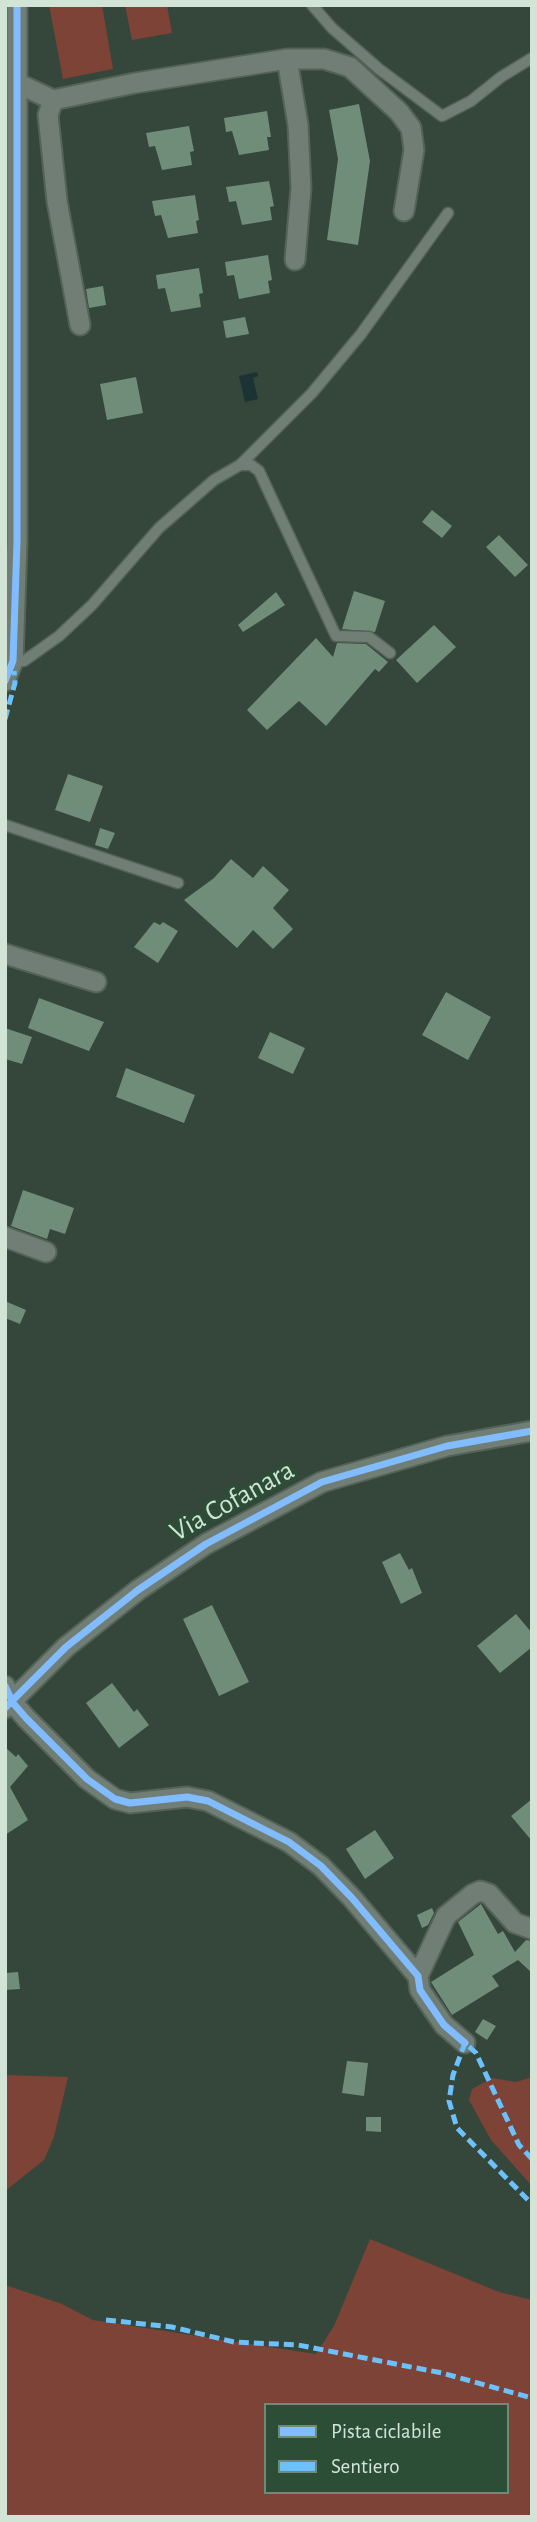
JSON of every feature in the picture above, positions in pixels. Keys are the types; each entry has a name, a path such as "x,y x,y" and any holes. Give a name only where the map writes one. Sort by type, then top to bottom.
{"street":[{"path":"5,681 13,661 12,420 17,5"},
{"path":"17,83 53,100 135,83 287,59 324,59 350,67 399,112 411,128 414,150 404,211"},
{"path":"287,59 298,125 301,188 295,260"},
{"path":"53,100 48,115 57,201 80,325"},
{"path":"5,954 96,982"},
{"path":"5,1237 46,1252"},
{"name":"Via Cofanara","path":"8,1699 66,1647 138,1590 206,1544 311,1488 447,1446 532,1431"},
{"path":"8,1699 87,1779 115,1799 130,1803 187,1797 208,1801 289,1842 335,1879 418,1976 420,1990 438,2016 465,2043"},
{"path":"418,1976 446,1916 480,1891 489,1894 515,1923 532,1929"}],"lane":[{"path":"312,5 332,28 379,69 442,116 471,101 501,76 532,58"},
{"path":"13,661 24,661 59,636 92,605 159,528 214,480 240,465 312,393 448,214"},
{"path":"240,465 251,465 259,471 336,636 369,636 390,653"},
{"path":"5,825 178,883"}],"shaded area":[{"path":"49,5 102,5 113,69 63,79"},
{"path":"125,5 167,5 172,33 132,40"},
{"path":"5,2075 68,2077 54,2137 44,2160 5,2191"},
{"path":"532,2077 532,2186 491,2140 469,2100 472,2089 492,2078 516,2082"},
{"path":"370,2239 499,2292 532,2300 532,2517 5,2517 5,2285 62,2304 93,2320 316,2354 334,2326"}],"water":[{"path":"257,372 258,376 253,378 258,399 245,402 239,376"}],"building":[{"path":"359,104 370,161 358,245 327,240 338,159 329,110"},
{"path":"267,111 271,137 267,137 269,150 239,155 232,131 226,132 224,118"},
{"path":"189,126 194,151 190,152 192,165 162,170 155,146 149,147 146,133"},
{"path":"269,181 274,206 270,207 272,220 242,225 236,201 229,202 226,187"},
{"path":"195,195 198,233 168,238 161,215 155,216 152,201"},
{"path":"268,255 272,280 268,281 270,293 239,299 234,275 227,276 225,262"},
{"path":"199,268 203,293 199,294 201,307 171,312 165,288 158,289 156,275"},
{"path":"103,286 106,305 89,308 86,289"},
{"path":"245,317 249,334 226,338 223,321"},
{"path":"136,377 143,413 107,420 100,384"},
{"path":"432,510 452,526 442,538 422,522"},
{"path":"499,535 528,565 515,577 486,547"},
{"path":"354,591 385,601 375,632 342,629"},
{"path":"276,592 285,605 243,632 238,625"},
{"path":"434,625 456,647 417,683 396,660"},
{"path":"316,638 333,657 337,643 366,644 388,662 379,672 375,669 326,726 299,701 267,730 247,710"},
{"path":"68,774 103,786 90,822 55,810"},
{"path":"100,828 115,833 108,849 95,845"},
{"path":"231,859 253,878 263,866 289,890 273,908 293,929 273,949 253,930 237,948 184,900 214,878"},
{"path":"154,922 160,925 163,922 178,931 158,963 134,947"},
{"path":"446,992 491,1017 468,1060 422,1035"},
{"path":"39,998 104,1022 89,1051 28,1028"},
{"path":"5,1028 32,1037 22,1064 5,1059"},
{"path":"270,1032 305,1048 293,1074 258,1058"},
{"path":"126,1068 195,1095 184,1123 116,1097"},
{"path":"23,1190 74,1208 65,1234 50,1229 47,1239 11,1226"},
{"path":"5,1301 26,1310 20,1324 5,1318"},
{"path":"400,1553 409,1570 412,1568 422,1593 401,1604 382,1562"},
{"path":"212,1605 249,1682 219,1696 183,1619"},
{"path":"516,1614 532,1633 532,1647 500,1673 477,1646"},
{"path":"112,1683 134,1712 137,1709 149,1725 119,1748 86,1703"},
{"path":"5,1747 16,1757 18,1754 28,1766 10,1787 28,1820 5,1835"},
{"path":"532,1799 532,1841 511,1816"},
{"path":"375,1830 394,1858 365,1879 346,1849"},
{"path":"481,1904 498,1934 503,1931 515,1952 526,1940 532,1941 532,1973 518,1960 492,1976 499,1986 452,2015 431,1982 474,1955 458,1922"},
{"path":"432,1908 434,1913 428,1925 422,1928 417,1915"},
{"path":"18,1972 20,1989 5,1990 5,1973"},
{"path":"483,2019 496,2026 487,2040 475,2032"},
{"path":"347,2061 368,2063 364,2096 342,2093"},
{"path":"366,2117 381,2117 381,2132 366,2131"}],"marked path":[{"path":"5,719 15,683 14,671"},
{"path":"532,2159 519,2145 476,2053 465,2043 453,2075 449,2101 457,2128 532,2204"},
{"path":"106,2320 172,2327 234,2342 298,2345 442,2373 532,2398"}],"cycle path":[{"path":"5,681 13,661 17,542 17,5"},
{"path":"5,1708 66,1647 138,1590 206,1544 322,1482 447,1446 532,1431"},
{"path":"5,1686 13,1703 26,1718 87,1779 115,1799 130,1803 187,1797 208,1801 289,1842 321,1866 418,1976 420,1990 444,2025 465,2043"}]}
